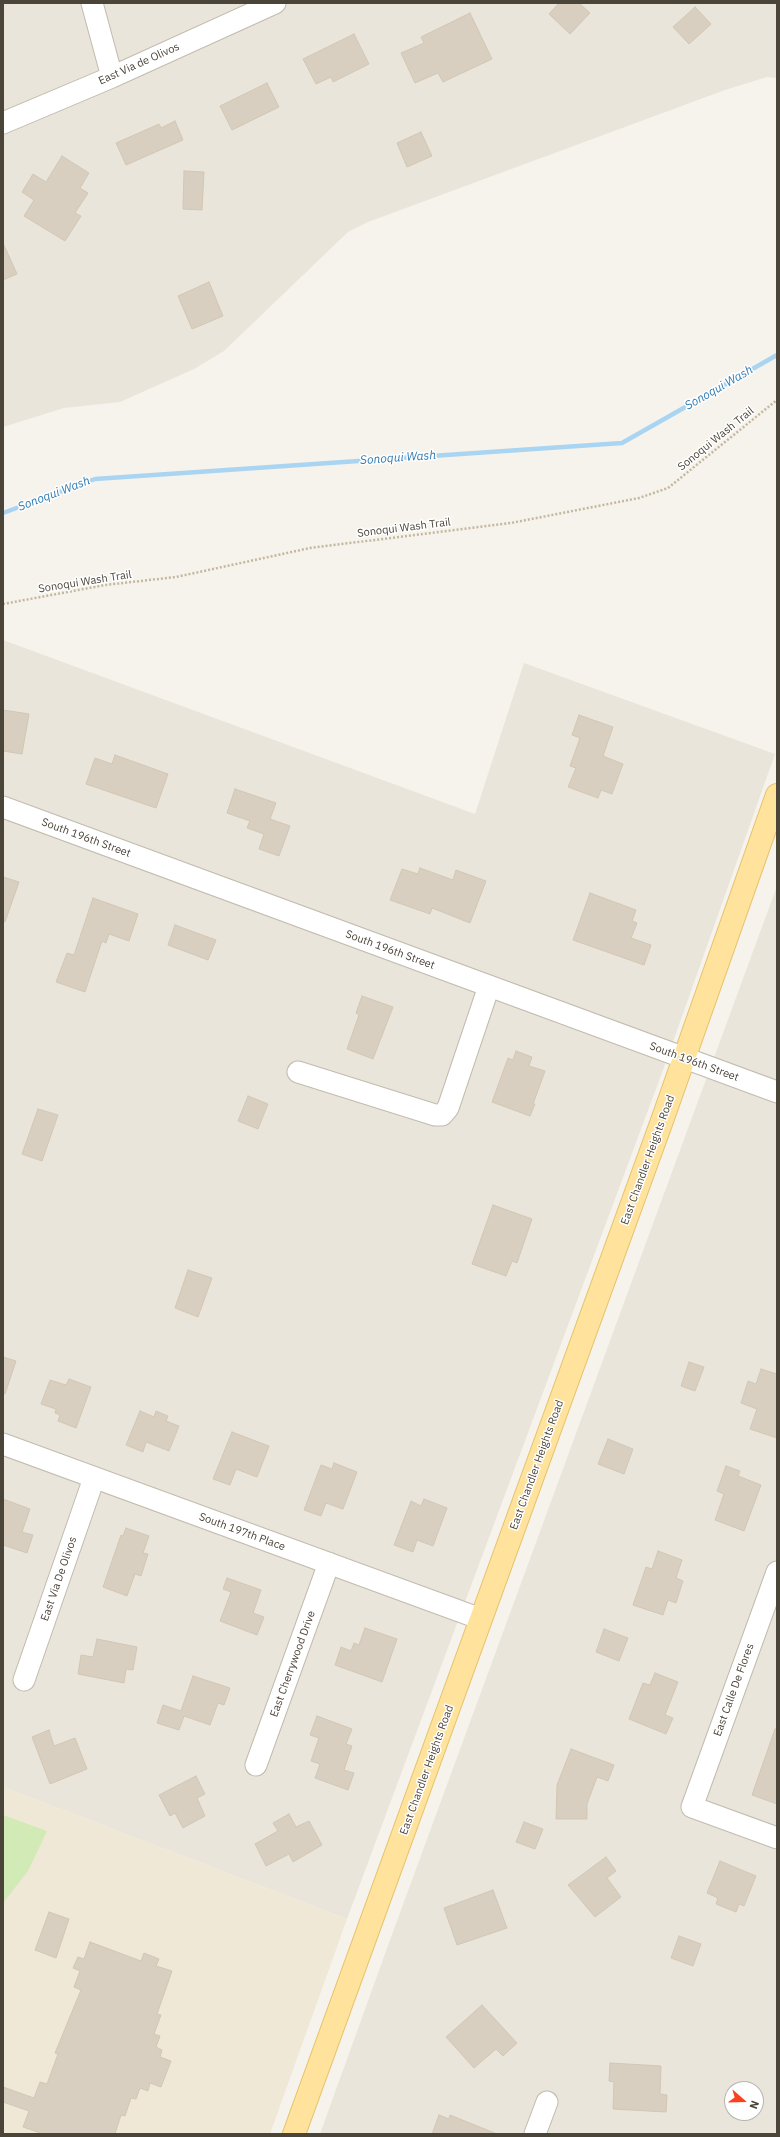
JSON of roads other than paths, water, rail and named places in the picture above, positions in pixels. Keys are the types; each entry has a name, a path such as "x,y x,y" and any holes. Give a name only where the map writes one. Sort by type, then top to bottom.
{"main road":[{"name":"East Chandler Heights Road","path":"294,2134 684,1059 777,795"}],"street":[{"path":"92,3 112,77"},
{"name":"East Via de Olivos","path":"3,123 112,77 274,3"},
{"name":"South 196th Street","path":"3,807 777,1092"},
{"path":"298,1072 435,1115 442,1115 448,1108 489,986"},
{"name":"South 197th Place","path":"3,1444 481,1619"},
{"name":"East Via De Olivos","path":"24,1680 94,1478"},
{"name":"East Cherrywood Drive","path":"256,1765 329,1563"},
{"name":"East Calle De Flores","path":"777,1572 692,1807 777,1838"},
{"path":"535,2134 546,2102"}],"waterway":[{"name":"Sonoqui Wash","path":"3,513 95,479 622,443 777,355"}]}
